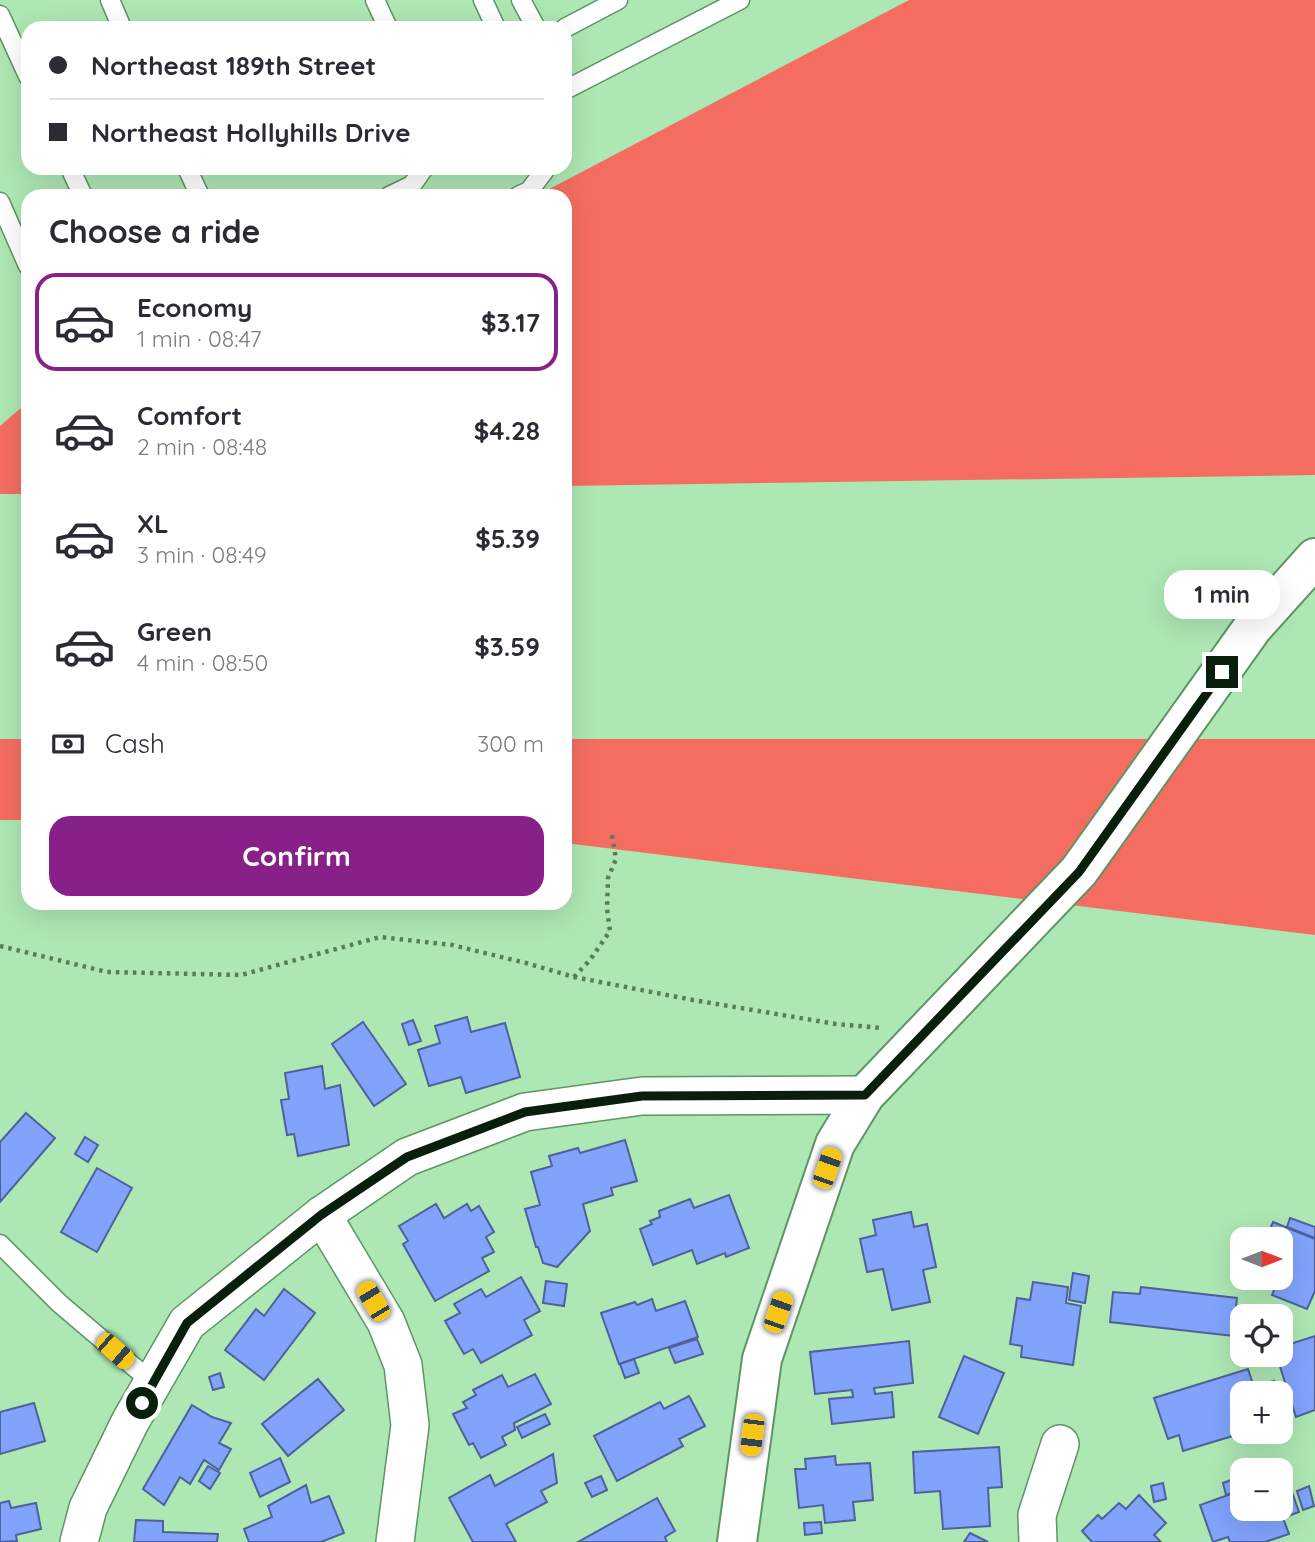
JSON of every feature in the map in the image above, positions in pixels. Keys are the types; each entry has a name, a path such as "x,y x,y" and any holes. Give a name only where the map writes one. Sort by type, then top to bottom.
{"main road":[{"path":"737,1542 762,1359 835,1144 865,1095 1079,872 1253,627 1315,558"}],"street":[{"path":"79,1542 88,1508 130,1422 187,1323 321,1215 407,1157 525,1112 642,1096 865,1095"},
{"path":"321,1215 386,1322 403,1366 410,1425 395,1542"},
{"path":"1038,1542 1037,1515 1059,1444"}],"lane":[{"path":"110,0 119,21"},
{"path":"375,0 385,21"},
{"path":"483,0 493,21"},
{"path":"521,0 532,21"},
{"path":"572,24 618,0"},
{"path":"572,86 740,0"},
{"path":"0,15 21,61"},
{"path":"404,189 411,186 419,175"},
{"path":"530,189 541,175"},
{"path":"0,202 21,250"},
{"path":"0,1244 59,1303 153,1383"}],"path":[{"path":"573,978 590,960 610,931 607,909 608,878 616,859 612,835"},
{"path":"0,946 107,972 240,975 380,937 452,945 526,963 573,978 693,1000 836,1024 926,1031"}],"shaded area":[{"path":"909,0 1315,0 1315,475 572,486 572,189 549,189"},
{"path":"21,408 21,494 0,494 0,426"},
{"path":"0,739 21,739 21,820 0,820"},
{"path":"572,739 1315,739 1315,935 572,844"}],"building":[{"path":"467,1017 471,1032 505,1023 520,1077 466,1093 461,1077 429,1086 418,1050 440,1043 435,1026"},
{"path":"413,1020 421,1041 409,1045 402,1024"},
{"path":"363,1022 406,1084 374,1106 332,1044"},
{"path":"322,1066 325,1089 340,1085 349,1145 298,1156 294,1134 287,1135 281,1100 289,1099 285,1073"},
{"path":"26,1113 55,1138 0,1202 0,1142"},
{"path":"85,1137 98,1145 88,1162 75,1154"},
{"path":"625,1140 637,1181 611,1188 613,1195 583,1204 590,1231 557,1267 543,1263 525,1209 540,1205 531,1172 552,1166 549,1156 578,1148 580,1153"},
{"path":"97,1168 132,1188 97,1252 61,1232"},
{"path":"729,1195 749,1248 726,1257 725,1253 697,1264 692,1250 653,1265 640,1229 660,1217 659,1211 690,1199 694,1208"},
{"path":"436,1204 444,1218 467,1204 471,1211 479,1206 494,1232 486,1237 494,1252 482,1258 489,1271 435,1301 403,1244 408,1241 399,1226"},
{"path":"911,1212 914,1227 927,1224 936,1267 923,1270 930,1302 892,1310 883,1269 867,1272 860,1239 876,1235 873,1220"},
{"path":"1290,1218 1315,1227 1315,1238 1293,1229 1293,1227 1287,1227"},
{"path":"1273,1222 1285,1227 1271,1227"},
{"path":"1293,1230 1315,1239 1315,1291 1307,1309 1272,1295 1274,1290 1293,1290"},
{"path":"1073,1273 1089,1276 1085,1303 1069,1300"},
{"path":"521,1277 540,1311 524,1320 532,1335 481,1363 473,1349 464,1354 445,1321 460,1313 454,1304 481,1289 486,1297"},
{"path":"546,1281 567,1284 564,1306 543,1303"},
{"path":"1033,1282 1068,1287 1066,1303 1081,1306 1073,1365 1021,1357 1022,1346 1010,1344 1017,1298 1030,1300"},
{"path":"1141,1287 1237,1298 1236,1304 1230,1304 1230,1336 1110,1322 1113,1292 1140,1294"},
{"path":"284,1289 315,1313 264,1380 225,1350 256,1309 264,1316"},
{"path":"652,1299 656,1311 685,1301 698,1337 619,1364 601,1313"},
{"path":"1315,1336 1315,1410 1296,1417 1293,1408 1293,1381 1285,1381 1280,1367 1293,1367 1293,1343"},
{"path":"697,1339 703,1354 675,1363 669,1348"},
{"path":"909,1341 913,1383 874,1388 875,1394 892,1392 894,1417 832,1424 829,1399 853,1397 852,1390 815,1394 810,1352"},
{"path":"964,1356 1004,1373 978,1434 939,1417"},
{"path":"634,1359 639,1373 625,1378 620,1364"},
{"path":"1248,1369 1252,1381 1230,1381 1230,1437 1183,1451 1179,1435 1168,1439 1154,1398"},
{"path":"220,1373 224,1387 213,1390 209,1377"},
{"path":"535,1374 551,1404 514,1423 515,1430 502,1437 506,1445 481,1458 473,1443 469,1445 453,1414 467,1408 463,1402 476,1395 473,1390 502,1375 508,1387"},
{"path":"318,1379 344,1410 288,1456 262,1424"},
{"path":"689,1396 705,1426 679,1439 683,1446 617,1481 594,1436 660,1402 664,1409"},
{"path":"34,1403 45,1441 0,1454 0,1412"},
{"path":"192,1405 212,1417 231,1423 219,1443 231,1449 219,1470 204,1460 190,1484 180,1477 164,1505 143,1489"},
{"path":"545,1414 550,1424 522,1438 517,1427"},
{"path":"999,1447 1002,1487 988,1488 990,1526 943,1529 940,1491 915,1493 913,1452"},
{"path":"553,1454 557,1483 541,1491 547,1502 506,1524 516,1542 473,1542 449,1498 490,1475 495,1486"},
{"path":"835,1456 836,1465 870,1463 873,1500 853,1502 855,1520 825,1523 823,1505 799,1508 795,1469 806,1469 805,1459"},
{"path":"280,1458 290,1482 260,1497 250,1473"},
{"path":"208,1466 220,1473 210,1489 199,1481"},
{"path":"601,1476 607,1490 592,1497 585,1483"},
{"path":"1230,1480 1230,1494 1226,1495 1223,1483"},
{"path":"1163,1483 1166,1499 1154,1502 1151,1486"},
{"path":"306,1485 311,1503 329,1496 344,1533 321,1542 249,1542 244,1529 272,1517 268,1506"},
{"path":"1309,1486 1314,1506 1303,1510 1297,1491"},
{"path":"1230,1494 1230,1521 1284,1521 1289,1534 1265,1542 1230,1542 1228,1537 1213,1542 1200,1505"},
{"path":"1139,1495 1166,1523 1154,1535 1161,1542 1092,1542 1082,1531 1098,1515 1102,1519 1119,1503 1126,1509"},
{"path":"1293,1495 1299,1512 1293,1514"},
{"path":"657,1498 675,1531 665,1537 667,1542 578,1542"},
{"path":"9,1501 11,1508 36,1503 41,1529 16,1535 17,1541 0,1542 0,1503"},
{"path":"136,1520 163,1521 163,1532 218,1534 217,1542 134,1542"},
{"path":"821,1522 822,1533 805,1535 804,1523"},
{"path":"970,1533 988,1542 964,1542"}],"route":[{"path":"142,1403 187,1323 321,1215 407,1157 525,1112 642,1096 865,1095 1079,872 1222,672"}]}
